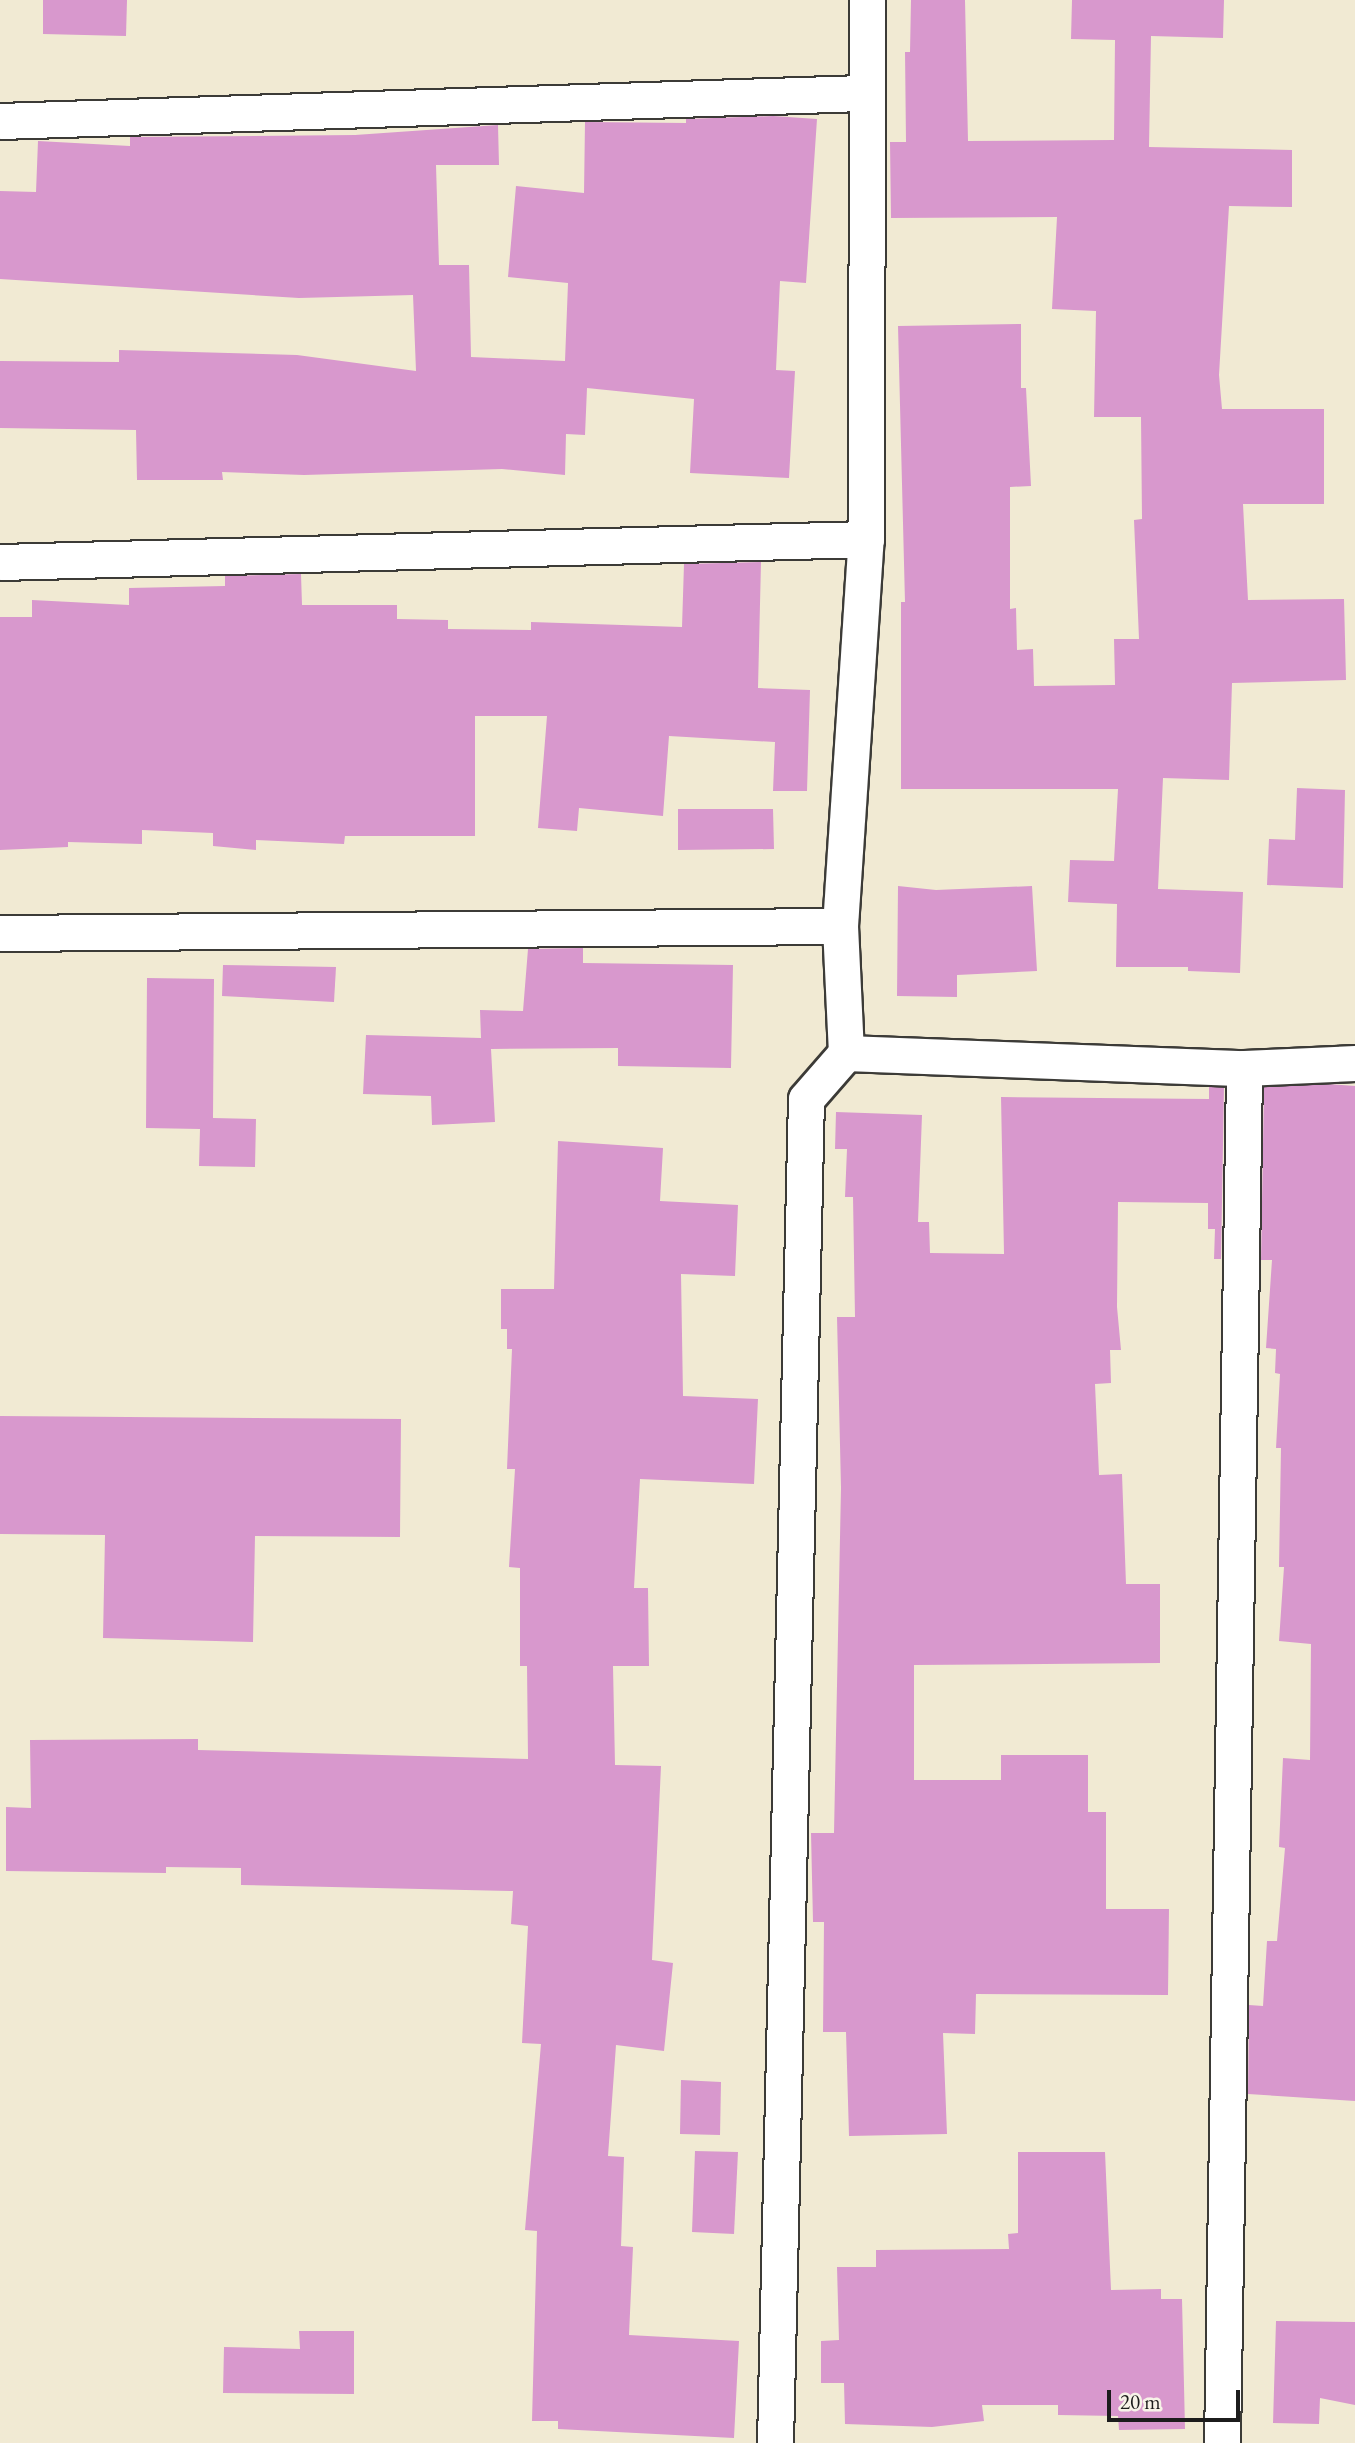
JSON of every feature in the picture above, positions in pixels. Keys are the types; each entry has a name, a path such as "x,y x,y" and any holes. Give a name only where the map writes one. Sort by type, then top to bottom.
{"street":[{"path":"775,2443 806,1099 846,1053 840,926 866,539 864,93 867,0"},
{"path":"0,121 864,93"},
{"path":"0,562 866,539"},
{"path":"0,933 840,926"},
{"path":"846,1053 1244,1068 1355,1063"},
{"path":"1222,2443 1244,1068"}],"building":[{"path":"43,0 127,0 126,36 43,34"},
{"path":"911,0 965,0 968,141 1114,140 1115,40 1071,39 1072,0 1224,0 1223,38 1151,36 1149,147 1292,150 1292,207 1229,206 1219,375 1222,409 1324,409 1324,504 1243,504 1248,600 1344,599 1346,680 1232,683 1229,780 1163,778 1158,889 1243,892 1240,973 1188,971 1188,967 1116,967 1117,904 1068,902 1070,860 1114,861 1118,789 901,789 901,602 905,602 898,326 1021,324 1021,388 1026,388 1031,486 1010,487 1010,609 1016,608 1017,650 1033,649 1034,686 1115,685 1114,639 1139,639 1134,520 1142,519 1141,417 1094,417 1096,311 1052,309 1057,217 891,218 890,142 906,142 905,52 910,52"},
{"path":"773,116 817,119 806,283 780,281 776,370 795,371 789,478 690,473 694,399 587,388 585,435 566,434 565,475 502,469 304,475 222,472 223,480 137,480 136,430 0,428 0,361 119,362 119,350 297,355 416,371 413,295 299,298 0,279 0,191 36,192 38,141 130,146 130,137 355,135 498,125 499,165 436,165 439,265 469,265 471,357 565,361 568,283 508,277 516,186 584,193 585,122 686,123 686,119"},
{"path":"761,562 758,688 810,690 807,791 773,791 775,742 669,736 663,816 579,808 577,831 538,828 547,716 475,716 475,836 345,836 344,844 256,840 256,850 213,846 213,833 142,830 142,844 68,842 68,847 0,850 0,617 32,617 32,600 129,605 129,588 225,586 225,576 301,574 302,605 397,605 397,619 448,620 448,629 531,630 531,622 682,627 684,564"},
{"path":"1297,788 1345,790 1343,888 1267,885 1269,839 1295,840"},
{"path":"678,809 773,809 774,849 678,850"},
{"path":"898,886 936,890 1032,886 1037,971 957,975 957,997 897,996"},
{"path":"583,948 583,963 733,965 731,1068 618,1066 618,1048 491,1049 495,1122 432,1125 431,1096 363,1094 366,1035 481,1038 480,1010 523,1011 528,949"},
{"path":"223,965 336,967 334,1002 222,996"},
{"path":"147,978 214,979 213,1118 256,1119 255,1167 199,1166 200,1129 146,1128"},
{"path":"1328,1084 1355,1086 1355,2101 1248,2094 1249,2005 1263,2006 1267,1941 1277,1941 1285,1848 1279,1847 1283,1758 1310,1760 1311,1644 1279,1641 1284,1567 1279,1567 1281,1448 1276,1448 1280,1374 1275,1373 1276,1349 1266,1348 1272,1260 1261,1260 1264,1087"},
{"path":"1209,1087 1224,1087 1221,1259 1214,1259 1215,1229 1208,1229 1208,1203 1118,1202 1117,1307 1121,1350 1110,1350 1111,1383 1095,1384 1099,1475 1122,1474 1126,1584 1160,1584 1160,1663 914,1665 914,1780 1001,1780 1001,1755 1088,1755 1088,1812 1106,1812 1106,1909 1169,1909 1168,1995 976,1994 975,2034 943,2033 947,2134 849,2136 846,2032 823,2032 824,1922 813,1922 811,1833 834,1833 841,1488 837,1317 855,1317 853,1197 845,1197 847,1149 835,1149 836,1112 922,1115 918,1222 929,1222 930,1253 1004,1254 1001,1097 1209,1099"},
{"path":"558,1141 663,1148 660,1201 738,1205 735,1276 681,1274 683,1396 758,1399 754,1484 640,1479 634,1588 648,1588 649,1666 613,1666 615,1765 661,1766 652,1960 673,1963 664,2051 616,2045 608,2156 624,2157 621,2246 633,2247 629,2335 739,2341 734,2438 558,2429 558,2421 532,2421 537,2231 525,2230 541,2044 522,2043 528,1926 511,1924 513,1891 241,1885 241,1868 166,1867 166,1873 6,1871 6,1807 31,1808 30,1740 198,1739 198,1750 528,1759 527,1666 520,1666 520,1568 509,1567 515,1469 507,1469 512,1349 507,1349 507,1329 501,1329 501,1289 554,1289"},
{"path":"0,1416 401,1419 400,1537 255,1536 253,1642 103,1638 105,1535 0,1534"},
{"path":"681,2080 721,2082 720,2135 680,2134"},
{"path":"695,2151 738,2152 734,2234 692,2232"},
{"path":"1018,2152 1105,2152 1111,2290 1161,2289 1161,2299 1182,2299 1185,2429 1119,2430 1118,2416 1058,2415 1058,2405 982,2405 984,2421 932,2427 845,2424 844,2383 821,2383 821,2341 839,2340 837,2267 876,2267 876,2250 1009,2249 1008,2234 1018,2233"},
{"path":"1276,2321 1355,2322 1355,2405 1320,2398 1319,2424 1273,2423"},
{"path":"299,2331 354,2331 354,2394 223,2393 224,2347 300,2349"}]}
